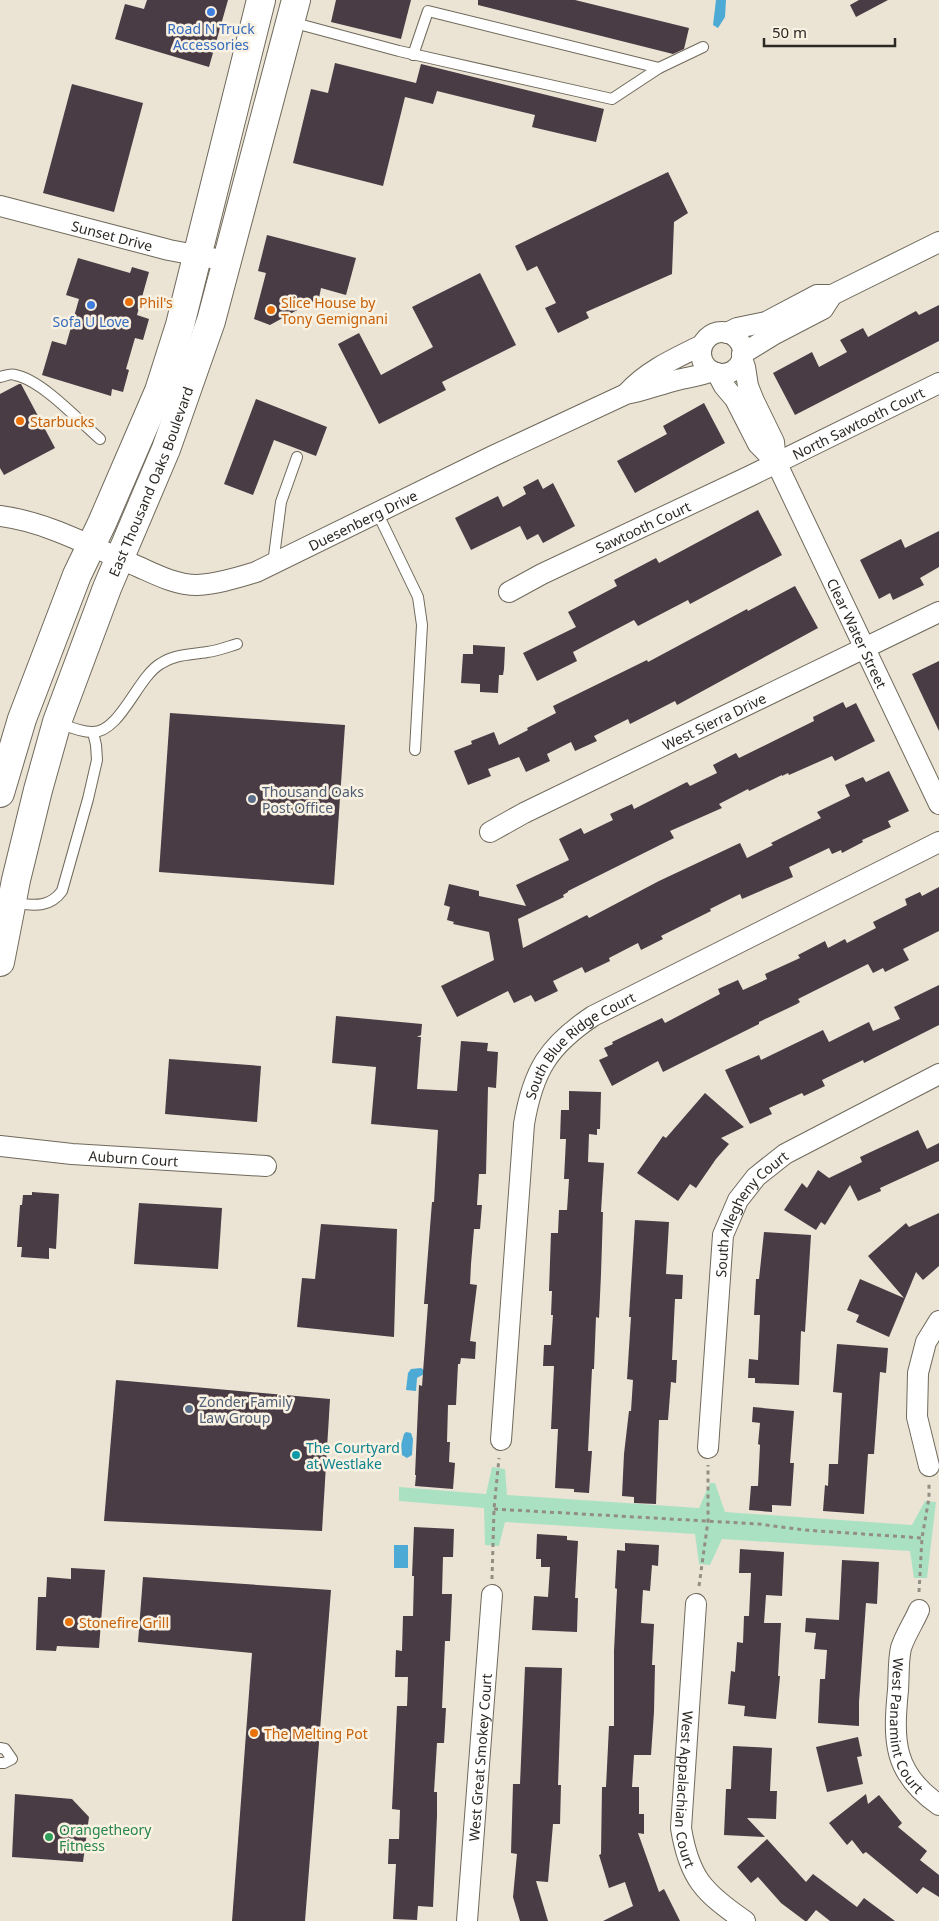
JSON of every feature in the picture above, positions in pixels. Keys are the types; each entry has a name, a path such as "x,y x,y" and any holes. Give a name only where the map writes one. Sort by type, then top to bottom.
{"main road":[{"name":"East Thousand Oaks Boulevard","path":"0,793 22,719 42,663 90,546 117,490 159,391 180,325 261,0"},
{"name":"East Thousand Oaks Boulevard","path":"0,962 11,903 38,790 57,722 107,588 166,449 211,322 293,11"}],"street":[{"name":"Sunset Drive","path":"0,206 196,256 227,261"},
{"name":"Duesenberg Drive","path":"626,394 638,382 670,361 702,345 711,335 722,332 728,333 737,328 766,322 817,294 832,295 939,242"},
{"name":"Duesenberg Drive","path":"0,516 28,522 59,533 168,580 195,585 224,582 256,572 626,394 645,391 669,382 714,372 723,374 735,369 742,357 773,335 823,309 832,295"},
{"path":"728,333 739,341 742,357"},
{"path":"702,345 701,357 703,363 714,372"},
{"name":"Clear Water Street","path":"742,357 748,386 774,442 776,462"},
{"name":"Clear Water Street","path":"714,372 735,399 758,444 776,462 939,804"},
{"name":"North Sawtooth Court","path":"776,462 939,383"},
{"name":"Sawtooth Court","path":"509,592 542,574 776,462"},
{"name":"West Sierra Drive","path":"490,832 524,813 939,612"},
{"name":"South Blue Ridge Court","path":"501,1440 524,1124 533,1085 544,1061 552,1050 570,1031 593,1016 939,842"},
{"name":"South Allegheny Court","path":"708,1448 723,1235 738,1200 756,1177 785,1154 939,1074"},
{"name":"Auburn Court","path":"0,1146 72,1154 266,1166"},
{"path":"929,1466 917,1417 918,1373 926,1342 939,1320"},
{"name":"West Great Smokey Court","path":"467,1921 492,1595"},
{"name":"West Appalachian Court","path":"696,1604 680,1828 684,1850 698,1879 708,1893 745,1921"},
{"name":"West Panamint Court","path":"919,1610 901,1648 895,1724 896,1742 902,1762 912,1780 924,1794 939,1804"}],"lane":[{"path":"413,54 428,10 659,68"},
{"path":"293,11 413,54 612,99 659,68 703,47"},
{"path":"0,378 13,374 30,380 100,439"},
{"path":"273,564 281,502 297,457"},
{"path":"378,512 418,597 422,625 414,750"},
{"path":"57,722 79,730 93,732 103,730 113,723 148,675 158,665 171,658 209,652 237,644"},
{"path":"11,903 44,904 56,900 62,891 97,760 93,732"},
{"path":"0,1748 5,1749 12,1759 0,1763"}],"path":[{"path":"492,1595 494,1509 501,1440"},
{"path":"696,1604 708,1521 708,1448"},
{"path":"919,1610 922,1538 929,1498 929,1466"},
{"path":"494,1509 708,1521 922,1538"}],"green space":[{"path":"492,1467 505,1469 507,1495 699,1508 710,1483 715,1483 725,1512 912,1525 925,1501 936,1502 927,1578 914,1578 910,1551 722,1539 710,1565 699,1564 695,1534 505,1522 499,1546 485,1545 484,1508 399,1501 399,1487 486,1494"}],"water":[{"path":"716,0 726,0 725,17 718,28 713,25"},
{"path":"421,1368 424,1370 424,1374 417,1378 416,1391 406,1390 408,1373 411,1369"},
{"path":"406,1432 411,1433 413,1439 412,1455 407,1458 402,1455 401,1445"},
{"path":"394,1545 408,1545 408,1568 394,1568"}],"building":[{"path":"147,0 228,0 209,67 115,39 125,4 144,9"},
{"path":"336,0 411,0 401,39 331,22"},
{"path":"478,0 575,0 689,28 684,49 673,54 478,5"},
{"path":"859,0 888,0 856,17 850,5"},
{"path":"335,63 416,83 421,64 604,109 596,142 532,127 535,115 437,91 433,104 405,97 383,186 293,163 311,89 328,93"},
{"path":"72,84 143,103 114,212 43,193"},
{"path":"668,172 688,213 674,222 672,274 586,312 589,318 558,333 545,308 556,303 537,266 527,271 515,246"},
{"path":"267,235 356,258 346,295 321,288 319,298 270,325 254,319 266,273 258,271"},
{"path":"78,258 130,273 132,267 149,272 137,315 149,319 143,340 135,338 126,369 129,370 123,392 112,389 111,396 42,375 52,341 66,345 79,299 66,295"},
{"path":"480,273 516,345 442,382 446,390 379,424 338,344 359,333 381,375 433,347 412,307"},
{"path":"939,305 939,341 795,415 773,373 812,352 819,367 847,352 840,340 863,328 868,337 916,311 919,315"},
{"name":"Starbucks","path":"21,384 55,448 4,475 0,468 0,394"},
{"path":"256,399 327,427 316,456 274,440 253,495 224,484"},
{"path":"704,403 725,443 635,493 617,461 667,434 663,426"},
{"path":"538,479 543,489 553,483 575,526 543,543 538,534 527,540 520,526 471,550 455,518 498,496 503,507 526,494 523,487"},
{"path":"758,510 782,555 690,604 688,600 638,626 634,620 573,652 577,661 537,681 523,653 576,627 568,612 617,586 614,580 656,558 659,563"},
{"path":"939,531 939,567 920,578 924,585 893,600 890,593 879,599 860,560 901,539 905,548"},
{"path":"795,586 818,628 677,705 675,701 630,724 628,719 594,736 597,741 575,751 571,742 547,754 550,761 526,772 519,757 488,769 491,776 468,785 454,751 472,744 471,741 494,732 499,745 556,713 553,706 647,660 648,662 747,609 748,611"},
{"path":"473,645 505,647 504,669 503,675 499,675 498,693 480,692 480,684 461,683 463,654 473,654"},
{"path":"939,661 939,731 912,674"},
{"path":"843,702 846,708 856,703 875,741 835,761 832,756 789,775 788,773 782,775 749,791 748,789 719,804 722,808 670,831 674,838 568,891 563,895 564,897 518,919 523,948 587,915 589,918 659,881 740,843 747,858 773,845 771,843 821,818 817,812 850,796 845,785 863,777 866,782 889,771 909,811 888,821 891,827 862,840 863,842 842,853 841,850 832,854 829,848 789,867 793,877 742,899 740,894 661,936 663,939 641,950 638,943 609,958 610,961 585,973 582,967 553,981 558,991 535,1002 531,995 514,1003 508,991 457,1017 441,986 494,960 489,932 453,924 454,922 447,920 450,907 444,905 449,884 479,891 479,896 526,906 516,885 569,860 559,839 581,828 584,834 613,820 610,814 632,804 634,809 687,782 690,786 717,773 713,765 736,753 739,758 814,721 813,717"},
{"name":"Thousand Oaks Post Office","path":"170,713 345,725 334,885 159,872"},
{"path":"939,887 939,931 903,949 909,960 885,972 883,968 873,973 868,964 798,999 800,1002 797,1004 663,1072 658,1061 612,1086 599,1060 608,1056 604,1048 613,1044 612,1042 662,1018 665,1023 720,994 718,989 738,980 743,990 767,979 765,974 800,958 798,955 825,941 828,948 845,939 847,943 876,928 873,922 907,905 905,899 920,892 922,896"},
{"path":"939,985 939,1025 864,1063 863,1060 822,1080 825,1086 804,1096 802,1093 769,1108 772,1114 750,1124 725,1070 759,1055 761,1060 823,1030 829,1042 869,1022 873,1031 900,1019 894,1007"},
{"path":"336,1016 422,1024 421,1035 417,1037 421,1037 417,1089 457,1091 461,1041 488,1043 487,1051 498,1052 496,1088 488,1087 486,1174 479,1174 477,1205 482,1205 480,1229 474,1229 471,1264 470,1284 477,1285 470,1341 476,1342 475,1359 461,1358 460,1364 458,1364 456,1405 448,1405 447,1442 450,1442 449,1462 455,1463 453,1489 415,1486 419,1385 422,1386 428,1304 424,1304 432,1202 434,1202 438,1130 371,1124 376,1067 332,1063"},
{"path":"169,1059 261,1066 257,1122 165,1114"},
{"path":"569,1091 601,1092 600,1129 597,1129 597,1135 589,1134 588,1162 604,1163 599,1318 596,1317 588,1451 592,1451 589,1493 574,1492 574,1489 555,1488 558,1429 551,1429 554,1366 543,1366 544,1345 551,1345 553,1315 551,1315 552,1291 549,1291 551,1233 558,1233 559,1210 567,1210 569,1179 564,1179 566,1139 560,1139 561,1110 569,1110"},
{"path":"705,1093 744,1127 721,1138 729,1144 696,1188 690,1184 678,1201 637,1173 663,1136 666,1138"},
{"path":"918,1130 927,1149 939,1143 939,1161 880,1188 881,1191 858,1201 850,1185 825,1225 821,1222 816,1230 784,1210 802,1183 807,1188 818,1170 829,1178 862,1162 860,1157"},
{"path":"32,1192 59,1194 56,1249 49,1248 49,1259 21,1257 22,1247 17,1247 20,1205 22,1205 23,1195 32,1195"},
{"path":"139,1203 222,1208 218,1269 134,1264"},
{"path":"939,1213 939,1266 923,1280 916,1272 889,1337 856,1322 859,1315 847,1310 860,1279 904,1298 868,1256 906,1223 909,1227"},
{"path":"635,1220 669,1222 666,1274 683,1275 682,1299 675,1299 672,1360 677,1360 676,1383 671,1382 668,1420 659,1420 656,1504 634,1503 634,1497 622,1496 624,1454 629,1411 631,1411 633,1380 627,1379"},
{"path":"321,1224 397,1229 394,1337 297,1327 302,1278 315,1279"},
{"path":"764,1232 811,1235 805,1332 801,1331 799,1385 755,1383 755,1378 748,1378 749,1359 758,1360 760,1315 754,1315 756,1279 759,1279"},
{"path":"837,1344 888,1348 886,1373 880,1372 874,1454 868,1454 864,1514 823,1511 825,1485 828,1486 829,1464 838,1464 842,1393 833,1392"},
{"name":"The Courtyard at Westlake","path":"116,1380 330,1399 322,1531 104,1521"},
{"path":"753,1407 794,1411 790,1463 794,1463 791,1506 772,1505 772,1512 749,1510 751,1486 758,1486 760,1445 758,1444 760,1423 752,1422"},
{"path":"414,1527 454,1529 453,1557 443,1557 442,1594 452,1594 450,1641 445,1641 442,1708 446,1708 444,1743 437,1743 434,1792 437,1792 437,1816 433,1907 418,1906 417,1920 393,1919 396,1864 388,1864 389,1839 399,1839 400,1810 392,1809 397,1706 407,1706 408,1677 395,1677 396,1650 402,1651 403,1616 413,1616"},
{"path":"537,1534 567,1536 567,1540 578,1541 575,1598 578,1598 577,1632 532,1630 534,1596 548,1597 550,1567 541,1567 541,1559 536,1559"},
{"path":"625,1543 659,1545 658,1566 652,1565 650,1591 643,1590 641,1623 654,1624 652,1665 655,1665 654,1712 651,1755 634,1755 632,1787 639,1787 639,1814 644,1814 644,1834 638,1833 659,1892 664,1889 680,1921 603,1921 633,1906 625,1882 609,1888 599,1855 601,1854 602,1787 606,1787 609,1726 614,1726 617,1550 625,1551"},
{"path":"740,1549 784,1552 782,1596 766,1595 764,1623 781,1623 778,1676 780,1676 776,1719 744,1716 745,1706 728,1704 731,1671 735,1672 737,1642 743,1643 744,1616 749,1616 751,1573 739,1573"},
{"path":"842,1560 879,1562 877,1604 866,1603 859,1726 818,1723 820,1679 825,1679 827,1650 814,1649 816,1633 805,1632 806,1618 839,1620"},
{"name":"Stonefire Grill","path":"71,1568 105,1570 99,1648 57,1646 56,1651 36,1650 38,1597 46,1597 47,1577 71,1579"},
{"path":"143,1577 331,1590 305,1921 232,1921 252,1653 138,1642"},
{"path":"525,1667 562,1668 558,1785 561,1785 560,1824 553,1824 548,1882 536,1881 548,1921 520,1921 513,1897 517,1854 511,1853 513,1784 520,1784"},
{"path":"858,1737 862,1756 857,1757 863,1784 827,1792 816,1747"},
{"path":"733,1746 772,1748 770,1791 777,1791 776,1819 747,1818 765,1837 724,1835 726,1789 731,1789"},
{"name":"Orangetheory Fitness","path":"15,1794 72,1799 89,1817 83,1862 12,1857"},
{"path":"866,1794 868,1804 879,1795 902,1823 898,1827 927,1851 920,1860 939,1875 939,1897 923,1887 917,1894 866,1852 863,1854 852,1840 847,1845 829,1823"},
{"path":"767,1839 806,1882 813,1874 857,1907 864,1898 895,1921 830,1921 816,1910 805,1921 781,1903 758,1877 751,1883 737,1867"}],"place":[{"name":"Road N Truck Accessories","path":"211,12"},
{"name":"Phil's","path":"129,302"},
{"name":"Sofa U Love","path":"91,305"},
{"name":"Slice House by Tony Gemignani","path":"271,310"},
{"name":"Starbucks","path":"20,421"},
{"name":"Thousand Oaks Post Office","path":"252,799"},
{"name":"Zonder Family Law Group","path":"189,1409"},
{"name":"The Courtyard at Westlake","path":"296,1455"},
{"name":"Stonefire Grill","path":"69,1622"},
{"name":"The Melting Pot","path":"254,1733"},
{"name":"Orangetheory Fitness","path":"49,1837"}]}
